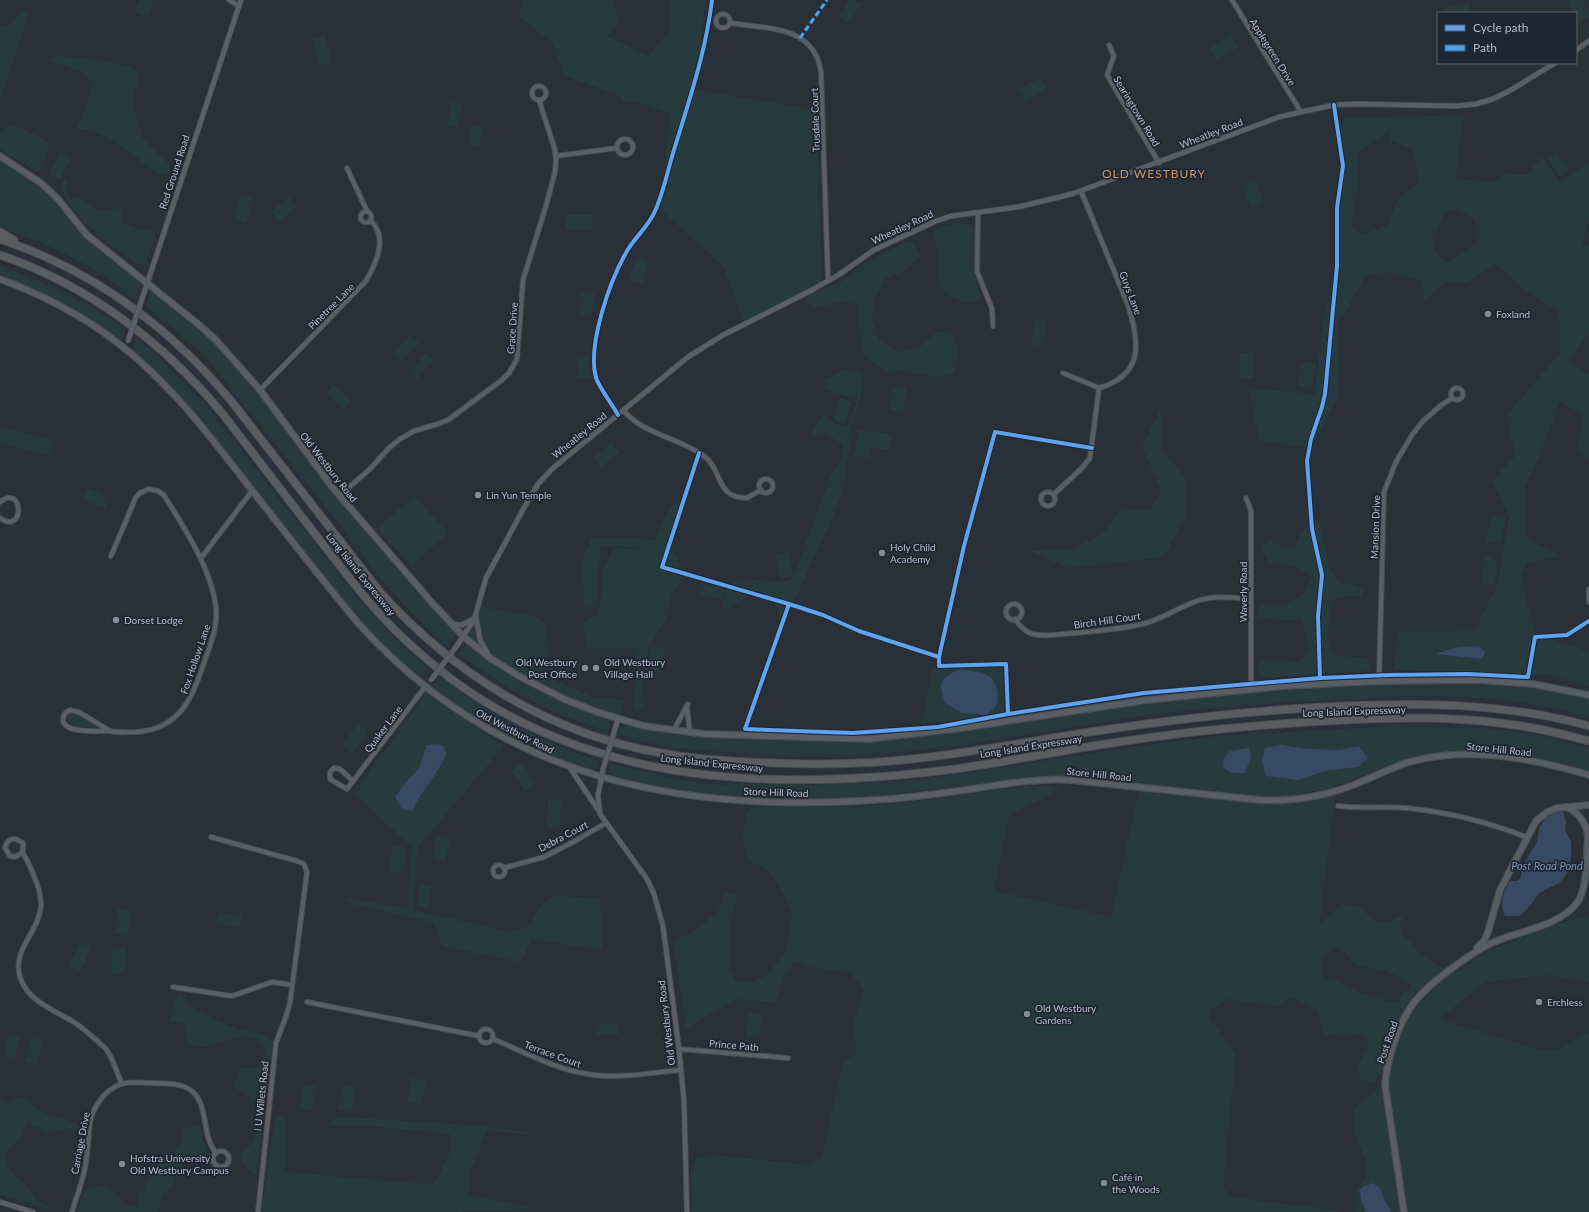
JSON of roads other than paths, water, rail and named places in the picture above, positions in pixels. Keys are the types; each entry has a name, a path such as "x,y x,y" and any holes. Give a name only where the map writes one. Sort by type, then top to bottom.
{"highway":[{"path":"0,232 43,255"},
{"name":"Long Island Expressway","path":"0,239 43,255 88,278 118,297 158,327 193,359 232,402 380,592 404,618 439,649 484,683 519,704 561,723 610,741 654,752 694,758 746,762 815,764 918,759 1167,721 1253,712 1341,706 1416,704 1478,706 1529,712 1589,726"},
{"name":"Long Island Expressway","path":"0,255 56,278 101,304 144,334 175,362 200,387 222,413 366,598 398,634 424,657 467,690 511,717 553,737 591,751 641,765 692,773 762,778 831,779 917,773 968,767 1164,736 1247,727 1318,722 1410,719 1473,720 1530,727 1589,741"}],"main road":[{"name":"Old Westbury Road","path":"0,156 41,183 58,199 87,235 216,340 260,390 313,463 340,496 464,637 490,658 551,693 587,708 618,718"},
{"name":"Old Westbury Road","path":"0,279 37,294 68,310 126,349 153,372 183,403 358,623 384,651 425,687 456,710 488,730 527,750 570,768 601,778"},
{"path":"618,718 644,726 690,733 835,739 885,738 1141,701 1251,688 1379,681 1461,680 1503,682 1550,687 1589,695"},
{"name":"Store Hill Road","path":"601,778 651,790 689,796 821,802 904,797 953,792 1024,781 1051,779 1260,800 1282,800 1314,796 1336,791 1415,761 1441,756 1467,754 1519,759 1589,775"},
{"name":"Post Road","path":"1404,1212 1386,1095 1387,1067 1407,1012 1415,1000 1441,976 1471,954 1480,945 1488,932 1500,890 1533,825 1542,815 1552,810 1589,805"},
{"path":"1566,807 1573,810 1580,818 1586,829 1588,838"},
{"name":"Post Road","path":"1471,954 1499,940 1555,920 1564,915 1577,903 1587,887 1589,832"},
{"path":"1488,932 1491,938 1499,940"}],"street":[{"path":"229,0 239,6"},
{"name":"Red Ground Road","path":"126,349 241,0"},
{"name":"Applegreen Drive","path":"1232,0 1301,112"},
{"name":"Trusdale Court","path":"730,22 791,33 807,42 818,58 821,72 828,280"},
{"path":"1577,49 1589,41"},
{"name":"Searingtown Road","path":"1109,45 1114,56 1107,75 1159,163"},
{"name":"Wheatley Road","path":"425,687 464,637 476,617 486,578 538,484 552,469 688,357 706,344 828,280 874,250 951,216 1018,208 1081,191 1279,117 1334,105 1360,104 1456,106 1476,104 1493,99 1511,90 1553,64"},
{"name":"Grace Drive","path":"340,496 370,469 400,438 414,431 448,420 502,380 509,373 518,359 524,280 553,184 556,156 550,130 539,100"},
{"path":"556,156 617,148"},
{"name":"Pinetree Lane","path":"260,390 366,281 374,266 379,246 379,233 376,226 370,220 371,215 367,211 347,168"},
{"name":"Guys Lane","path":"1081,191 1128,305 1136,339 1135,359 1129,371 1116,383 1100,388"},
{"name":"Pinetree Lane","path":"367,211 362,212 360,218 366,222 370,220"},
{"path":"978,213 977,271 992,309 993,326"},
{"path":"1054,494 1081,469 1090,458 1100,388 1063,373"},
{"name":"Mansion Drive","path":"1379,681 1384,492 1396,462 1412,435 1423,421 1452,398"},
{"path":"623,410 638,424 703,456 713,466 721,484 731,494 747,498 761,490"},
{"name":"Fox Hollow Lane","path":"110,731 79,712 70,710 64,716 64,724 72,729 90,732 145,731 174,719 191,698 212,639 217,620 215,600 201,558 164,495 158,491 153,489 145,490 132,502 128,518 111,556"},
{"path":"201,558 252,491"},
{"name":"Waverly Road","path":"1246,498 1252,511 1251,688"},
{"path":"0,502 5,499 13,500 18,504 19,511 16,518 11,521 0,518"},
{"path":"1589,589 1589,602"},
{"name":"Birch Hill Court","path":"1015,620 1020,627 1028,633 1038,636 1052,635 1143,624 1193,603 1209,598 1251,599"},
{"path":"451,624 462,625 476,617 480,640 490,658"},
{"name":"Quaker Lane","path":"354,781 425,687"},
{"path":"673,731 688,706 690,733"},
{"name":"Old Westbury Road","path":"618,718 601,778 598,795 600,814 643,872 654,894 663,926 681,1070 685,1125 687,1212"},
{"path":"334,768 340,769 354,781 347,789 330,779 330,772 334,768"},
{"path":"570,768 600,814"},
{"path":"1338,806 1425,810 1475,820 1526,837"},
{"name":"Debra Court","path":"504,868 544,857 606,823"},
{"name":"I U Willets Road","path":"211,837 292,859 306,867 307,875 292,985 287,1014 276,1042 258,1212"},
{"path":"23,852 18,856 10,856 5,848 6,843 11,839 19,839 23,843 23,852 38,889 41,905 38,919 24,943 20,956 19,969 22,981 28,992 36,1000 73,1022 104,1048 112,1060 122,1084"},
{"path":"173,986 232,996 272,982 292,985"},
{"name":"Terrace Court","path":"307,1002 479,1036"},
{"name":"Terrace Court","path":"479,1036 483,1030 488,1030 492,1032 493,1039"},
{"name":"Terrace Court","path":"479,1036 480,1040 485,1044 493,1039"},
{"name":"Terrace Court","path":"493,1039 558,1066 581,1073 618,1076 681,1070"},
{"name":"Prince Path","path":"679,1049 788,1058"},
{"name":"Carriage Drive","path":"72,1212 85,1168 90,1122 93,1112 96,1105 105,1095 122,1084 140,1082 178,1084 190,1089 199,1101 209,1142 216,1153"},
{"path":"0,1202 33,1212"}],"water":[{"path":"1480,647 1485,652 1481,659 1436,654 1453,648"},
{"path":"960,669 983,674 990,677 994,683 998,699 996,706 987,715 962,713 945,703 941,690 942,682 948,675"},
{"path":"439,744 443,746 447,754 443,762 412,811 402,809 395,797 405,783 419,768 427,745"},
{"path":"1281,745 1308,749 1339,750 1359,746 1368,758 1358,767 1329,770 1298,780 1266,776 1262,761 1265,748"},
{"path":"1249,748 1251,757 1245,773 1231,773 1223,766 1224,758 1230,751"},
{"name":"Post Road Pond","path":"1557,811 1563,812 1566,821 1565,831 1571,841 1571,859 1566,875 1559,883 1539,893 1520,916 1505,916 1502,902 1505,890 1510,881 1517,881 1521,877 1522,867 1537,842 1539,829 1545,818"},
{"path":"1373,1183 1381,1189 1391,1212 1366,1212 1361,1201 1360,1190 1364,1186"}],"place":[{"name":"Foxland","path":"1488,314"},
{"name":"Lin Yun Temple","path":"478,495"},
{"name":"Holy Child Academy","path":"882,553"},
{"name":"Dorset Lodge","path":"116,620"},
{"name":"Old Westbury Post Office","path":"585,668"},
{"name":"Old Westbury Village Hall","path":"596,668"},
{"name":"Erchless","path":"1539,1002"},
{"name":"Old Westbury Gardens","path":"1027,1014"},
{"name":"Hofstra University Old Westbury Campus","path":"122,1164"},
{"name":"Café in the Woods","path":"1104,1183"}],"district":[{"name":"OLD WESTBURY","path":"1154,173"}]}
